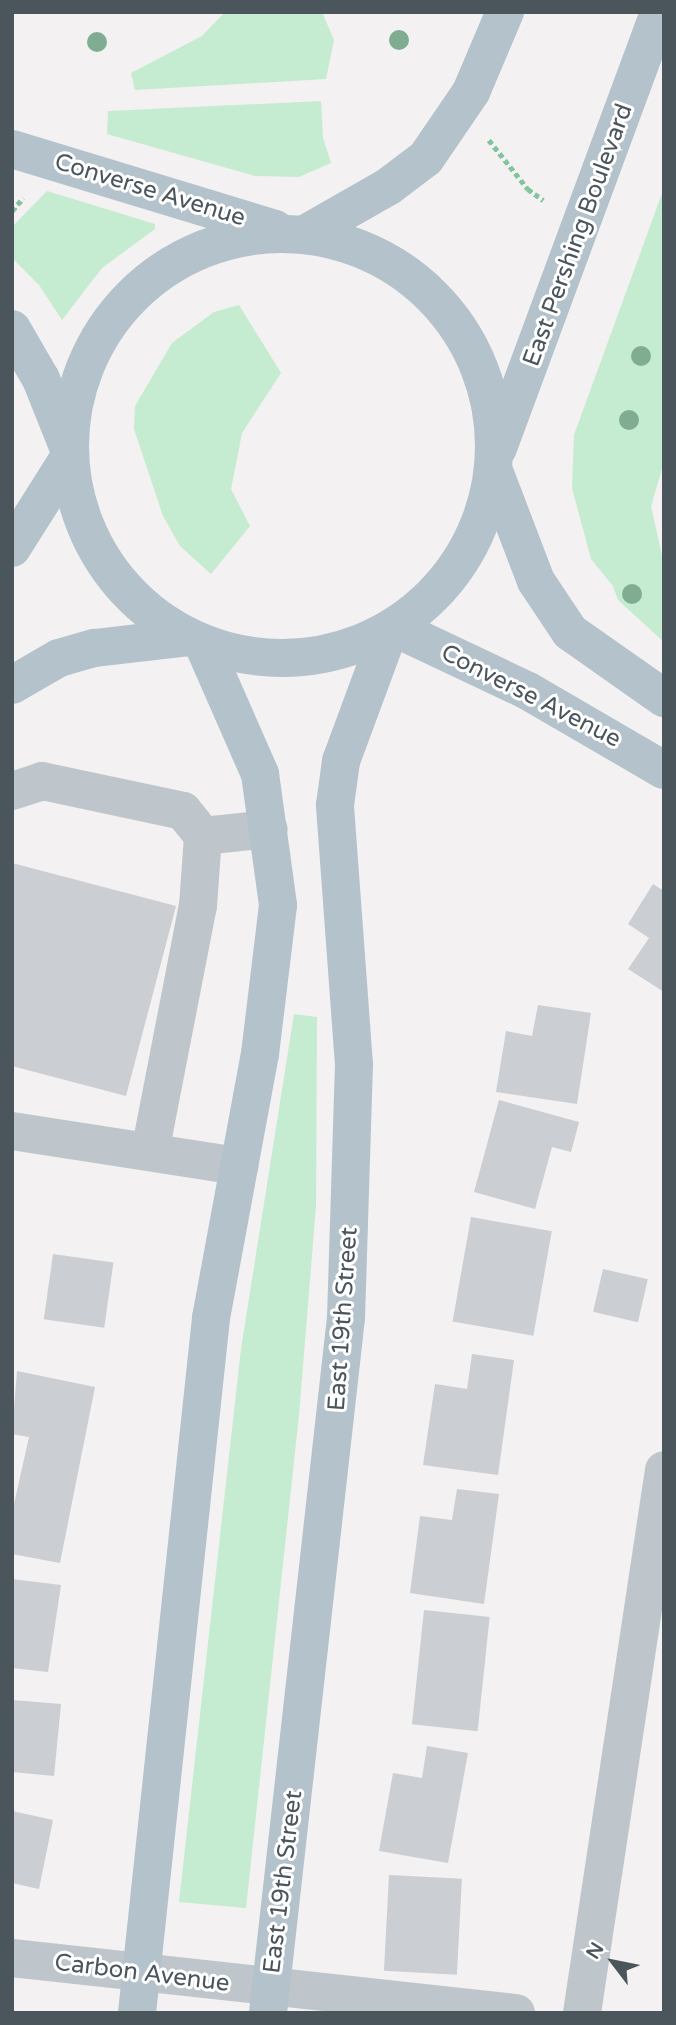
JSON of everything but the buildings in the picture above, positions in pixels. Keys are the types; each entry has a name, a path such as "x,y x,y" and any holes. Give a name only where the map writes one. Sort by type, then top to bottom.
{"main road":[{"name":"East Pershing Boulevard","path":"296,234 389,186 426,158 471,92 505,12"},
{"name":"East Pershing Boulevard","path":"495,464 492,410 480,366 458,326 429,291 371,254 296,234 245,237 204,249 166,269 132,296 105,329 85,367 73,408 70,454 75,494 104,564 156,618 196,641 257,657 299,659 361,645 392,629 432,598 462,560 483,517 495,464 659,12"},
{"name":"Converse Avenue","path":"12,149 296,234"},
{"path":"12,329 41,379 70,454"},
{"name":"East Pershing Boulevard","path":"12,548 70,454"},
{"path":"495,464 536,581 570,632 664,698"},
{"name":"Converse Avenue","path":"392,629 540,697 664,770"},
{"name":"East 19th Street","path":"270,2000 346,1318 354,1065 335,805 341,761 392,629"},
{"name":"East Pershing Boulevard","path":"12,685 59,659 95,648 196,641"},
{"path":"137,2013 211,1318 260,1054 278,905 260,774 196,641"}],"street":[{"path":"12,791 42,780 183,811 203,836 198,906 150,1152"},
{"path":"203,836 269,829"},
{"path":"12,1131 239,1167"},
{"path":"582,2013 664,1470"},
{"name":"Carbon Avenue","path":"12,1958 141,1974 270,2000 314,1988 516,2013"}],"path":[{"path":"482,135 507,157 528,189 551,204"}],"green space":[{"path":"225,12 322,12 334,40 326,79 135,90 131,73 202,36"},
{"path":"321,101 323,138 331,163 299,177 255,176 107,134 108,111"},
{"path":"664,188 664,462 651,506 664,565 664,642 618,600 613,586 591,559 572,488 574,435"},
{"path":"47,191 155,224 155,229 102,268 62,320 39,285 12,258 12,227"},
{"path":"239,305 281,373 242,433 231,489 250,526 211,574 180,546 163,516 134,429 135,406 172,343 214,312"},
{"path":"294,1014 317,1017 316,1206 299,1415 246,1908 179,1902 241,1349"}]}
